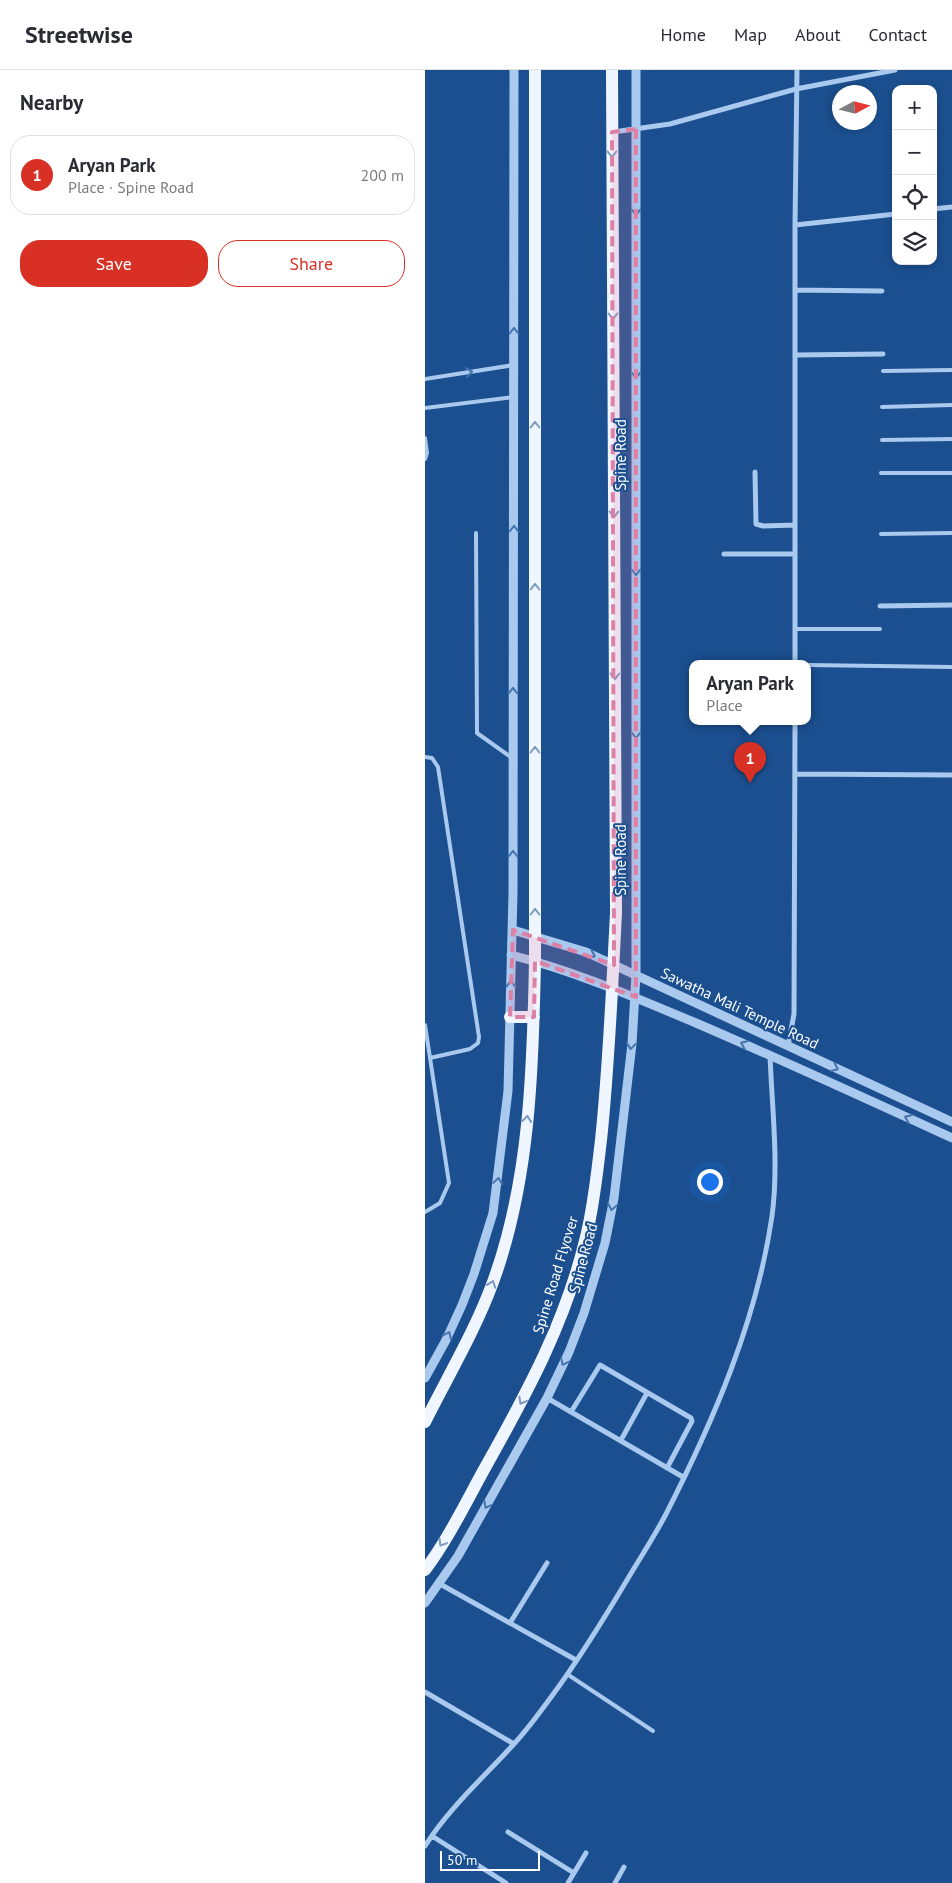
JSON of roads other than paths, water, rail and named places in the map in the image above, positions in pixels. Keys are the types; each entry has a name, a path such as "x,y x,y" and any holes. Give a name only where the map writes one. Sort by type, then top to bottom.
{"main road":[{"path":"425,1422 464,1349 493,1281 512,1219 523,1156 529,1092 534,1017 535,961 535,70"},
{"name":"Spine Road","path":"612,70 616,904 613,989"},
{"name":"Spine Road Flyover","path":"425,1570 441,1546 532,1384 559,1322 586,1238 595,1195 610,1042 613,989"},
{"path":"510,1017 534,1017"}],"street":[{"path":"425,1378 446,1340 475,1274 493,1213 508,1091 513,930 514,70"},
{"name":"Spine Road","path":"425,1603 458,1556 547,1398 569,1352 584,1313 605,1243 614,1198 636,997 636,70"},
{"path":"795,660 797,70"},
{"path":"612,132 670,124 797,89 895,70"},
{"path":"937,209 952,207"},
{"path":"795,225 892,214"},
{"path":"795,290 882,291"},
{"path":"795,355 883,354"},
{"path":"755,472 756,524 763,526 795,525"},
{"path":"724,554 795,554"},
{"path":"880,606 952,605"},
{"path":"788,1046 794,1014 795,725"},
{"path":"796,774 952,775"},
{"name":"Sawatha Mali Temple Road","path":"513,930 586,952 952,1122"},
{"name":"Sawatha Mali Temple Road","path":"511,955 535,961 636,997 770,1055 952,1138"},
{"path":"425,1846 458,1802 514,1744 567,1674 598,1629 665,1516 716,1406 733,1361 765,1258 772,1214 775,1166 770,1055"},
{"path":"571,1412 600,1365 691,1418 692,1421 667,1468"},
{"path":"621,1440 647,1393"},
{"path":"547,1398 683,1477"},
{"path":"510,1623 547,1563"},
{"path":"439,1584 576,1660"},
{"path":"425,1692 514,1744"},
{"path":"508,1832 574,1873"},
{"path":"432,1836 506,1883"},
{"path":"568,1883 587,1853"},
{"path":"615,1883 624,1867"}],"lane":[{"path":"425,379 514,365"},
{"path":"883,371 952,370"},
{"path":"425,408 514,397"},
{"path":"882,407 952,405"},
{"path":"425,438 427,453 425,459"},
{"path":"882,440 952,439"},
{"path":"881,473 952,473"},
{"path":"477,533 477,733 513,760"},
{"path":"881,534 952,533"},
{"path":"795,628 880,629"},
{"path":"811,665 952,668"},
{"path":"425,757 432,758 438,767 479,1029 478,1044 470,1049 430,1058"},
{"path":"425,1025 449,1183 440,1204 425,1212"},
{"path":"567,1674 653,1731"}],"place":[{"name":"Aryan Park","path":"750,783"}]}
